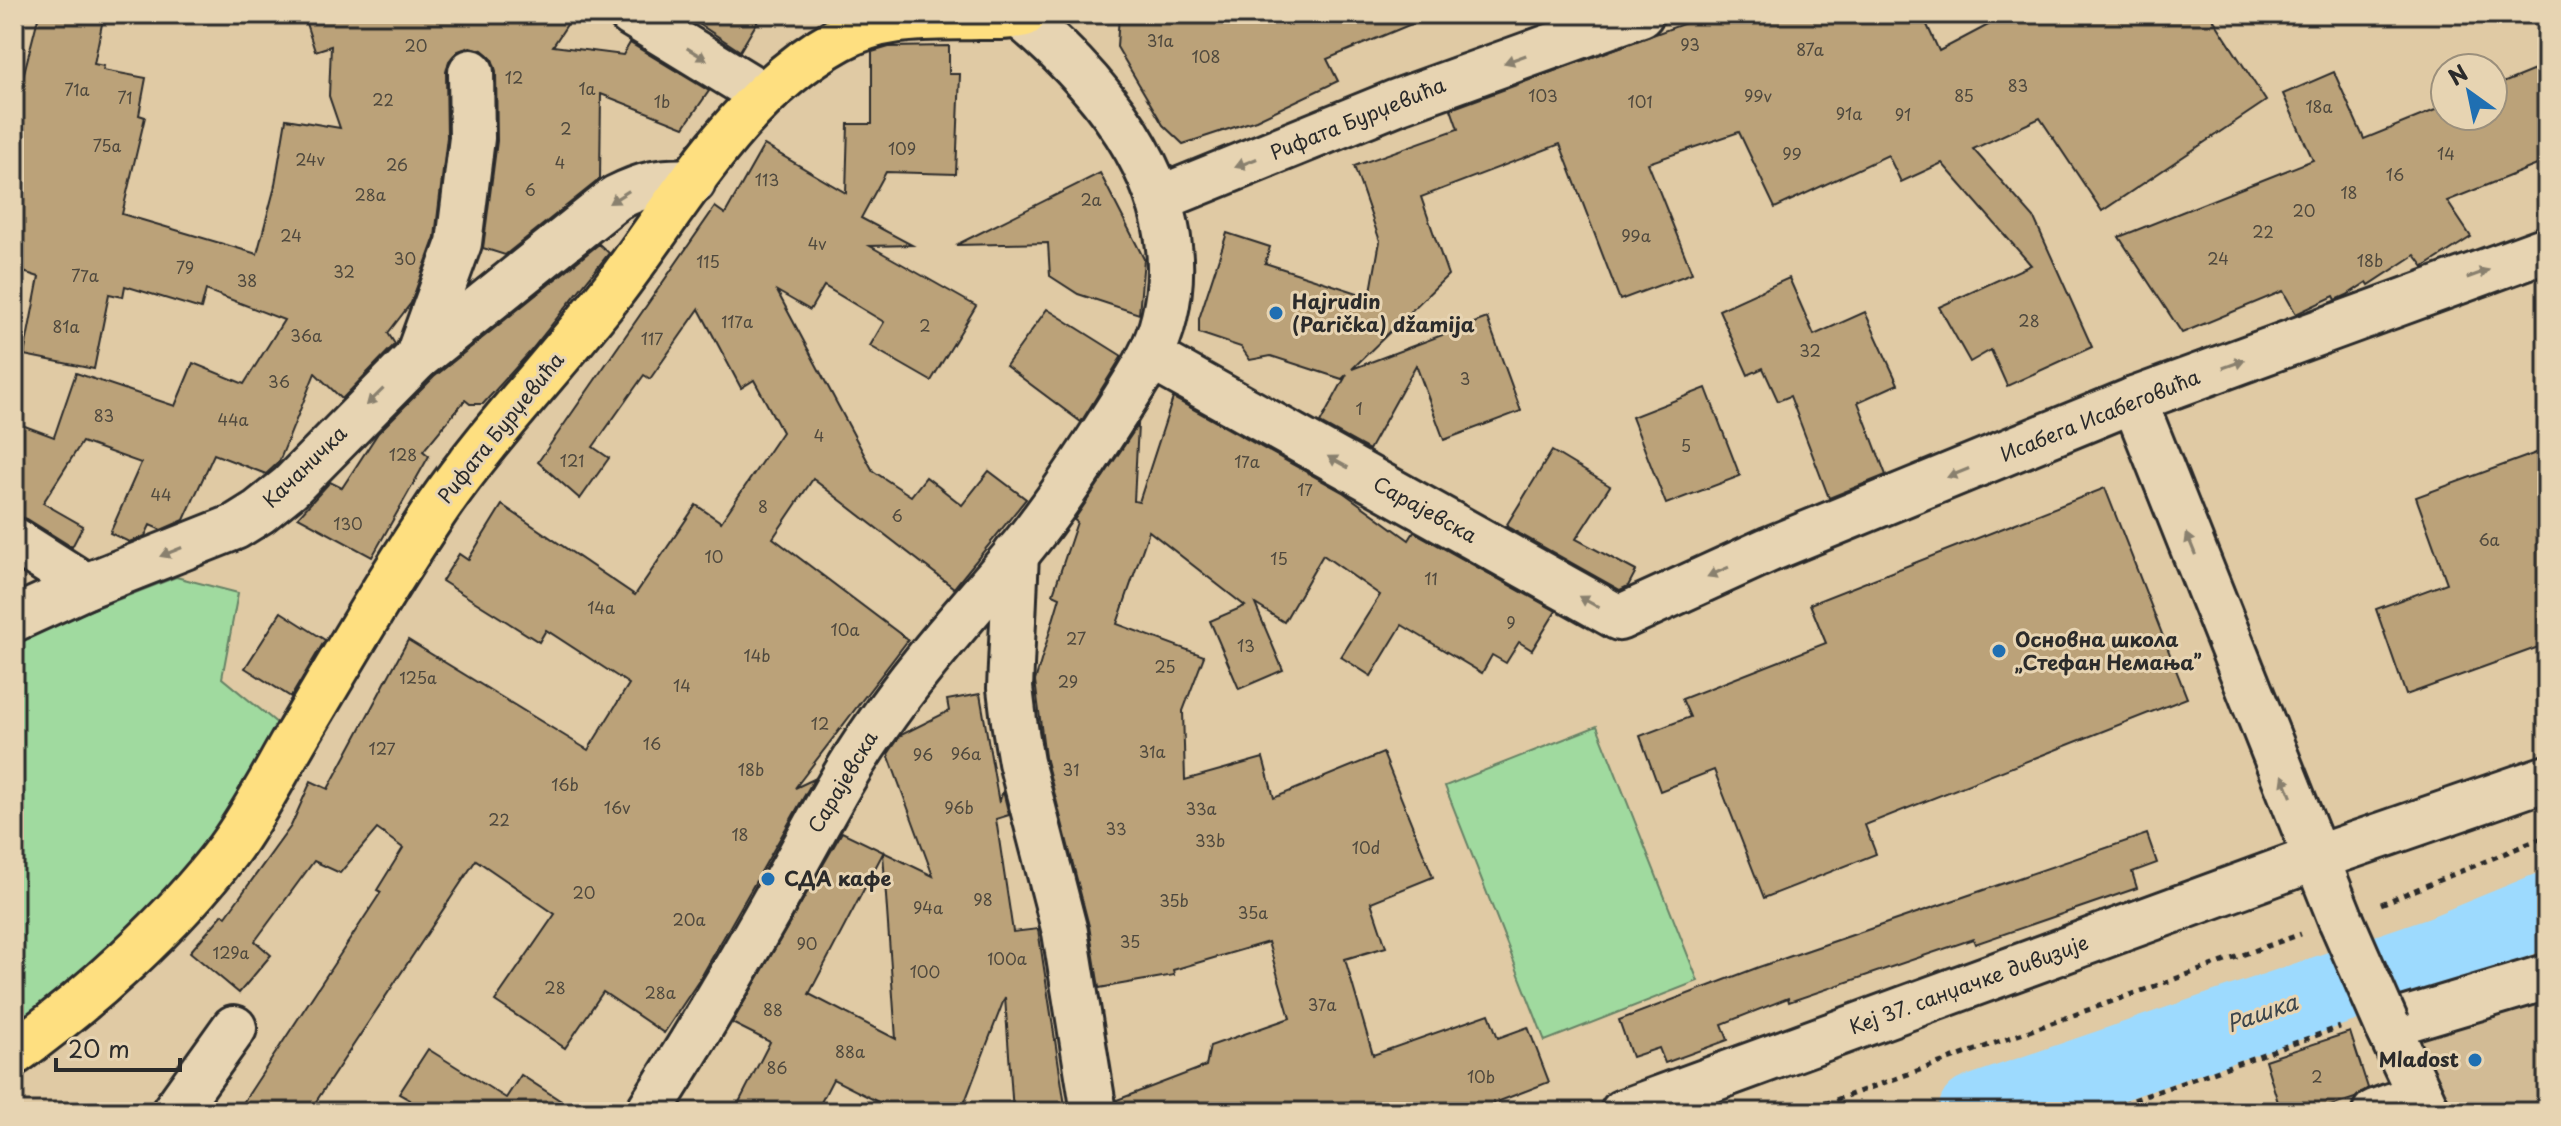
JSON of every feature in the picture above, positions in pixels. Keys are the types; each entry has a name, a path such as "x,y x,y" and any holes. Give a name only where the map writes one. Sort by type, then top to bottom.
{"main road":[{"name":"Рифата Бурџевића","path":"14,1053 46,1030 140,945 227,851 269,790 295,738 438,507 471,461 612,291 762,94 812,55 868,25 929,17 1022,15"}],"street":[{"path":"631,14 762,94"},
{"name":"Рифата Бурџевића","path":"1161,198 1397,102 1551,29 1641,14"},
{"name":"Сарајевска","path":"648,1112 708,1020 858,753 902,690 1016,554 1105,431 1151,357 1165,317 1170,261 1161,198 1132,142 1103,100 1022,15"},
{"name":"Качаничка","path":"417,358 459,243 472,138 471,72"},
{"name":"Качаничка","path":"14,619 86,586 235,527 259,512 290,487 417,358 616,198 641,185 662,180 693,182"},
{"name":"Исабега Исабеговића","path":"1660,602 1768,550 2134,400 2547,249"},
{"name":"Сарајевска","path":"1151,357 1619,618 1660,602"},
{"path":"2134,400 2341,920 2368,1025 2424,1103 2375,1112"},
{"path":"14,540 86,586"},
{"path":"1016,554 1010,688 1014,721 1021,762 1065,932 1094,1112"},
{"name":"Кеј 37. санџачке дивизије","path":"1623,1112 2316,858 2547,778"},
{"path":"2368,1025 2547,977"},
{"path":"174,1112 234,1028"}],"path":[{"path":"1802,1112 2341,920 2547,836"},
{"path":"2100,1112 2368,1025"}],"shaded area":[{"name":"Mladost","path":"2547,977 2547,1112 2428,1112 2387,1025"}],"green space":[{"path":"176,577 238,593 222,678 295,738 269,790 14,1053 14,640"},
{"path":"1597,726 1698,981 1545,1041 1445,786"}],"building":[{"path":"39,14 104,14 94,64 104,66 103,70 146,78 139,115 145,117 122,214 257,254 274,190 286,119 340,128 329,96 331,46 315,51 303,14 574,14 553,46 623,55 630,43 709,91 684,127 601,94 600,179 505,255 483,248 497,141 496,71 492,59 482,50 470,47 458,51 449,61 446,72 447,137 435,237 411,303 388,333 395,344 342,399 315,373 279,462 266,474 214,454 184,520 161,530 150,525 145,536 129,542 110,533 141,463 82,442 43,503 83,526 72,547 27,519 14,515 14,422 54,437 76,373 175,406 193,363 244,384 284,320 206,290 201,309 125,286 123,297 109,294 94,369 24,355 39,277 14,269 14,112"},
{"path":"684,14 762,14 740,51"},
{"path":"1119,14 1292,14 1298,23 1325,14 1433,15 1327,59 1338,81 1256,120 1183,144 1163,125 1117,47"},
{"path":"1710,14 1922,14 1939,51 2009,14 2210,14 2266,101 2102,211 2040,118 1973,149 2034,218 2092,347 2007,386 1991,350 1970,362 1939,307 2031,265 1942,163 1901,182 1888,155 1775,208 1739,132 1648,163 1692,273 1620,300 1560,144 1421,197 1448,275 1352,369 1487,318 1521,411 1444,440 1416,365 1369,450 1320,423 1347,374 1342,379 1271,356 1250,360 1241,347 1199,333 1199,319 1227,233 1270,247 1265,263 1370,297 1380,241 1354,166 1458,129 1451,109"},
{"path":"949,46 949,74 960,74 956,174 886,172 861,218 912,245 870,246 976,306 931,381 870,346 884,322 824,286 810,310 777,291 873,471 911,496 926,477 962,505 989,471 1026,499 954,588 813,479 773,538 908,640 795,788 814,779 700,979 664,1033 603,992 565,1048 495,1001 555,914 476,860 309,1112 237,1112 381,892 377,890 403,848 377,829 340,873 314,861 255,941 271,955 239,993 190,952 223,914 226,916 291,826 311,781 328,789 408,640 588,750 629,684 546,630 539,642 442,581 459,554 468,560 502,505 635,595 696,505 721,522 782,432 754,380 741,388 699,309 650,379 644,375 593,447 609,458 580,499 538,462 715,207 725,214 764,145 846,193 848,124 872,124 872,52 889,47"},
{"path":"2547,65 2547,161 2447,201 2471,237 2424,267 2415,255 2369,285 2367,282 2336,300 2334,296 2296,314 2283,291 2182,333 2119,237 2313,160 2283,94 2334,72 2364,139 2429,113 2429,132 2509,132 2509,80"},
{"path":"1100,173 1144,259 1139,314 1078,294 1050,276 1048,243 956,245"},
{"path":"599,244 609,253 529,353 483,404 470,404 465,400 423,451 429,456 372,557 298,517 330,482 342,488 378,433 434,377"},
{"path":"1789,278 1814,335 1865,312 1898,384 1858,402 1886,475 1829,498 1790,396 1778,401 1763,368 1748,375 1719,310"},
{"path":"1047,309 1122,356 1081,422 1006,366"},
{"path":"1706,388 1740,476 1666,504 1632,417"},
{"path":"1173,398 1344,493 1409,540 1414,532 1556,611 1532,650 1519,642 1506,663 1492,655 1482,673 1402,625 1371,676 1341,657 1380,595 1323,555 1284,622 1255,604 1283,670 1239,689 1210,621 1245,606 1149,531 1117,624 1204,656 1183,711 1185,780 1263,758 1274,798 1383,753 1433,877 1371,902 1386,947 1345,959 1373,1055 1489,1014 1498,1038 1528,1027 1549,1082 1471,1112 1118,1112 1117,1100 1206,1066 1210,1046 1290,1018 1268,942 1173,970 1174,975 1099,988 1089,926 1045,757 1035,681 1060,597 1053,594 1077,522 1074,520 1138,425 1134,501 1139,502"},
{"path":"2547,449 2547,644 2406,695 2376,609 2447,583 2416,497"},
{"path":"1552,451 1610,486 1576,539 1636,571 1628,586 1620,590 1506,526"},
{"name":"Основна школа „Стефан Немања”","path":"2105,488 2187,698 1865,825 1876,854 1764,898 1714,770 1660,791 1640,736 1690,717 1682,699 1826,643 1810,604"},
{"path":"281,612 325,640 291,697 245,668"},
{"path":"980,694 999,803 1003,791 1009,815 996,819 1013,932 1038,929 1066,1112 1013,1112 1005,997 961,1112 898,1112 833,1079 816,1112 734,1112 770,1042 732,1023 842,832 933,876 888,754 901,735 949,711 947,700","holes":["883,853 896,1039 809,994"]},
{"path":"2147,834 2157,863 2132,872 2137,888 1975,944 1973,939 1789,1002 1788,998 1722,1024 1728,1040 1665,1063 1659,1048 1632,1057 1619,1020 1759,967"},
{"path":"2350,1032 2368,1088 2355,1098 2313,1112 2281,1112 2265,1060"},
{"path":"428,1049 506,1098 521,1075 578,1112 403,1112 410,1100 399,1094"}],"waterway":[{"name":"Рашка","path":"1975,1112 2442,952 2547,909"}],"place":[{"name":"Hajrudin (Parička) džamija","path":"1276,313"},
{"name":"Основна школа „Стефан Немања”","path":"1999,651"},
{"name":"СДА кафе","path":"768,879"},
{"name":"Mladost","path":"2475,1060"}]}
